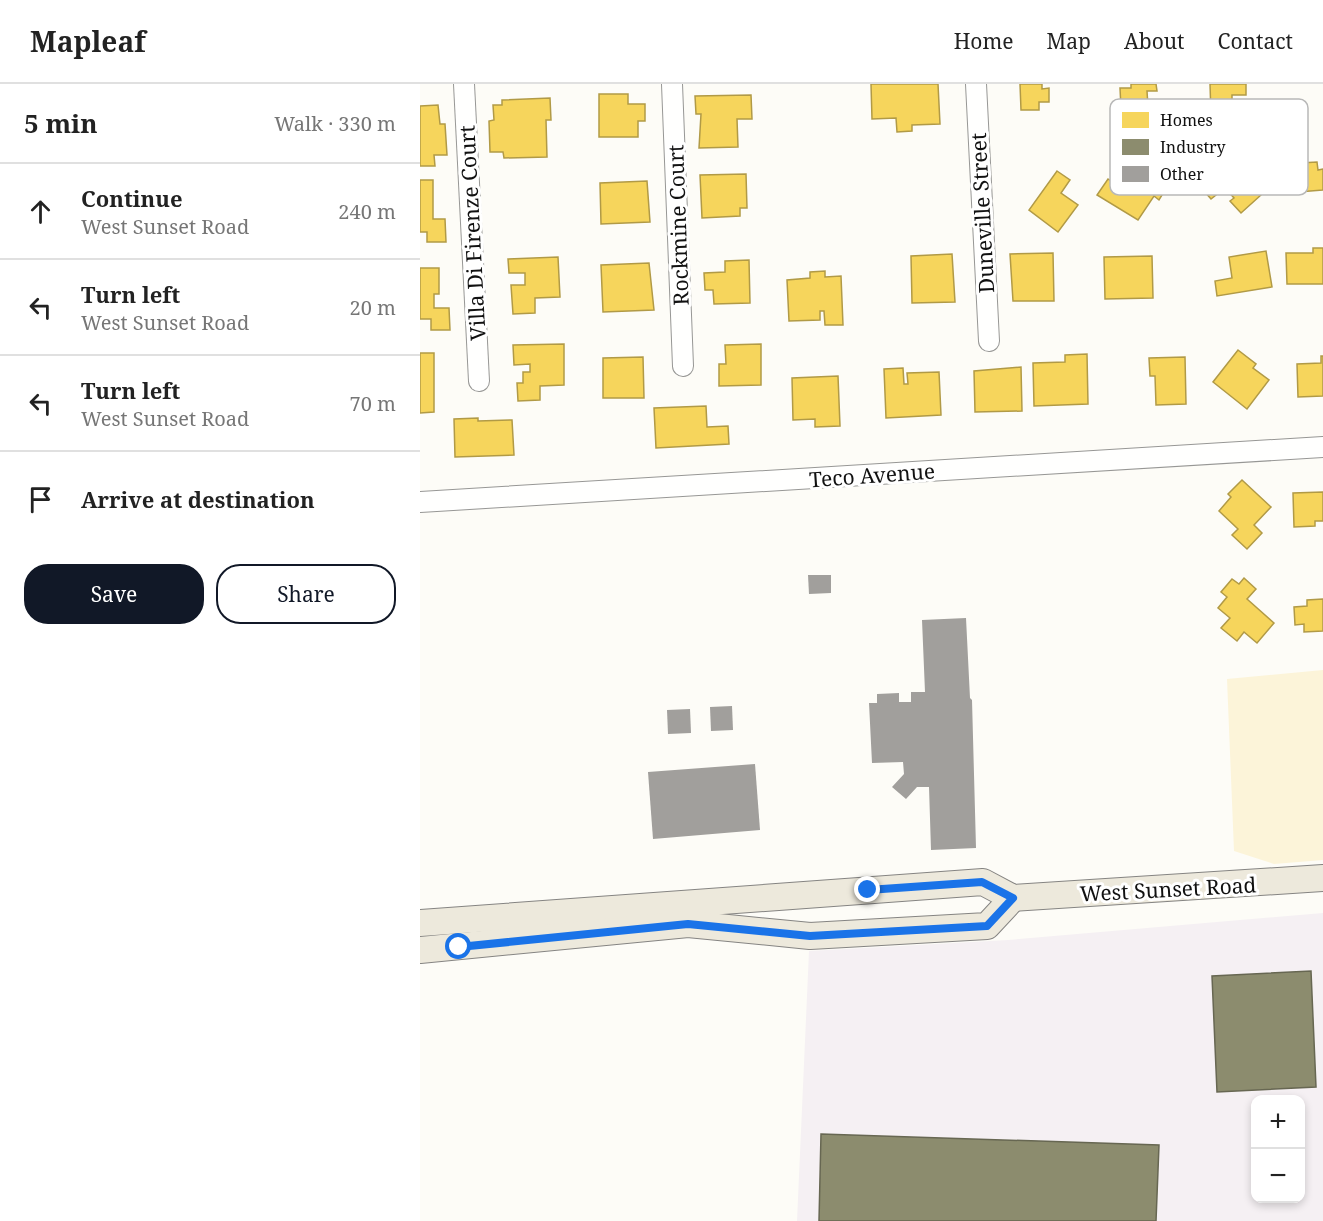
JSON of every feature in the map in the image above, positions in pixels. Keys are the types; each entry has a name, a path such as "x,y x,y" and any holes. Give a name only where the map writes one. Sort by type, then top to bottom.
{"main road":[{"name":"West Sunset Road","path":"1013,898 1323,878"},
{"path":"420,923 982,882 1013,898 987,926 810,936 688,924 420,950"}],"street":[{"name":"Villa Di Firenze Court","path":"464,84 479,381"},
{"name":"Rockmine Court","path":"672,84 683,366"},
{"name":"Duneville Street","path":"976,84 989,341"},
{"name":"Teco Avenue","path":"420,502 1323,447"}],"shaded area":[{"path":"1323,913 1323,1221 797,1221 809,951 1008,940"}],"sand":[{"path":"1323,670 1323,860 1274,864 1234,851 1227,679"}],"building: Homes":[{"path":"871,84 938,84 940,124 912,125 912,131 897,132 896,118 872,119"},
{"path":"1020,84 1042,84 1042,89 1049,88 1049,102 1039,102 1039,110 1021,110"},
{"path":"1131,84 1156,84 1157,91 1147,91 1148,99 1121,99 1120,88 1131,88"},
{"path":"1210,84 1246,84 1246,95 1232,95 1232,99 1210,99"},
{"path":"599,94 628,94 628,104 645,104 645,121 638,121 638,137 599,137"},
{"path":"751,95 752,119 737,119 738,147 699,148 701,114 696,114 695,96"},
{"path":"550,98 551,120 546,120 547,157 504,158 503,152 490,152 489,121 494,120 493,105 502,105 502,100"},
{"path":"438,105 440,124 445,124 447,155 434,155 435,166 420,166 420,106"},
{"path":"1317,162 1318,170 1323,169 1323,190 1308,191 1308,163"},
{"path":"1057,171 1070,180 1061,193 1078,205 1058,232 1029,210"},
{"path":"746,174 747,208 740,208 740,216 702,218 700,175"},
{"path":"1108,179 1110,180 1110,195 1162,195 1159,200 1154,196 1138,220 1097,195"},
{"path":"420,180 433,180 433,219 445,219 446,242 427,242 427,232 420,232"},
{"path":"647,181 650,222 601,224 600,183"},
{"path":"1231,195 1261,195 1241,213 1230,201 1234,198"},
{"path":"1313,248 1323,248 1323,284 1287,284 1286,253 1313,253"},
{"path":"1266,251 1272,287 1217,296 1215,281 1232,278 1229,257"},
{"path":"1053,253 1054,301 1013,301 1010,254"},
{"path":"952,254 955,302 912,303 911,256"},
{"path":"1152,256 1153,298 1105,299 1104,257"},
{"path":"558,257 560,297 535,298 535,313 513,314 511,285 525,285 525,273 509,273 508,259"},
{"path":"749,260 750,303 714,304 713,290 705,290 704,273 725,272 725,261"},
{"path":"649,263 654,310 603,312 601,265"},
{"path":"420,268 439,268 439,294 434,294 434,308 449,308 450,330 431,330 431,319 420,319"},
{"path":"825,271 825,277 841,276 843,325 825,325 824,311 820,311 820,320 789,321 787,280 810,278 810,272"},
{"path":"564,344 564,385 540,386 540,400 518,401 517,383 523,383 523,372 530,372 530,364 514,365 513,345"},
{"path":"761,344 761,385 719,386 719,364 726,364 725,345"},
{"path":"1238,350 1256,364 1253,368 1269,380 1247,409 1213,382"},
{"path":"420,353 434,353 434,412 420,413"},
{"path":"1087,354 1088,404 1034,406 1033,363 1065,362 1065,355"},
{"path":"1321,356 1323,356 1323,396 1298,397 1297,364 1321,363"},
{"path":"643,357 644,398 603,398 603,358"},
{"path":"1185,357 1186,404 1156,405 1155,376 1150,376 1149,358"},
{"path":"1021,367 1022,411 975,412 974,371"},
{"path":"903,368 904,384 908,384 907,373 939,372 941,415 886,418 884,369"},
{"path":"838,376 840,426 815,427 815,419 793,420 792,378"},
{"path":"706,406 707,427 728,426 729,444 656,448 654,408"},
{"path":"478,418 478,421 512,420 514,455 455,457 454,419"},
{"path":"1242,480 1271,507 1254,525 1262,533 1247,549 1232,535 1238,529 1219,511 1231,497 1228,494"},
{"path":"1323,492 1323,521 1315,521 1315,526 1294,527 1293,493"},
{"path":"1244,578 1256,589 1247,599 1274,623 1257,643 1244,632 1237,641 1221,628 1230,618 1218,608 1227,597 1221,592 1232,579 1239,584"},
{"path":"1323,599 1323,631 1304,632 1304,624 1295,625 1294,607 1307,606 1307,600"}],"building: Industry":[{"path":"1311,971 1316,1087 1217,1092 1212,976"},
{"path":"821,1134 1159,1145 1156,1221 819,1221"}],"building: Other":[{"path":"808,575 831,575 831,593 809,594"},
{"path":"966,618 970,698 972,700 976,848 931,850 929,787 917,787 906,799 892,787 904,774 903,762 872,763 869,703 877,703 877,694 899,693 899,702 911,702 911,692 925,692 922,620"},
{"path":"732,706 733,730 711,731 710,707"},
{"path":"690,709 691,733 668,734 667,710"},
{"path":"755,764 760,830 653,839 648,772"}],"route":[{"path":"459,947 570,934 688,924 810,936 987,926 1013,898 982,882 868,890"}]}
